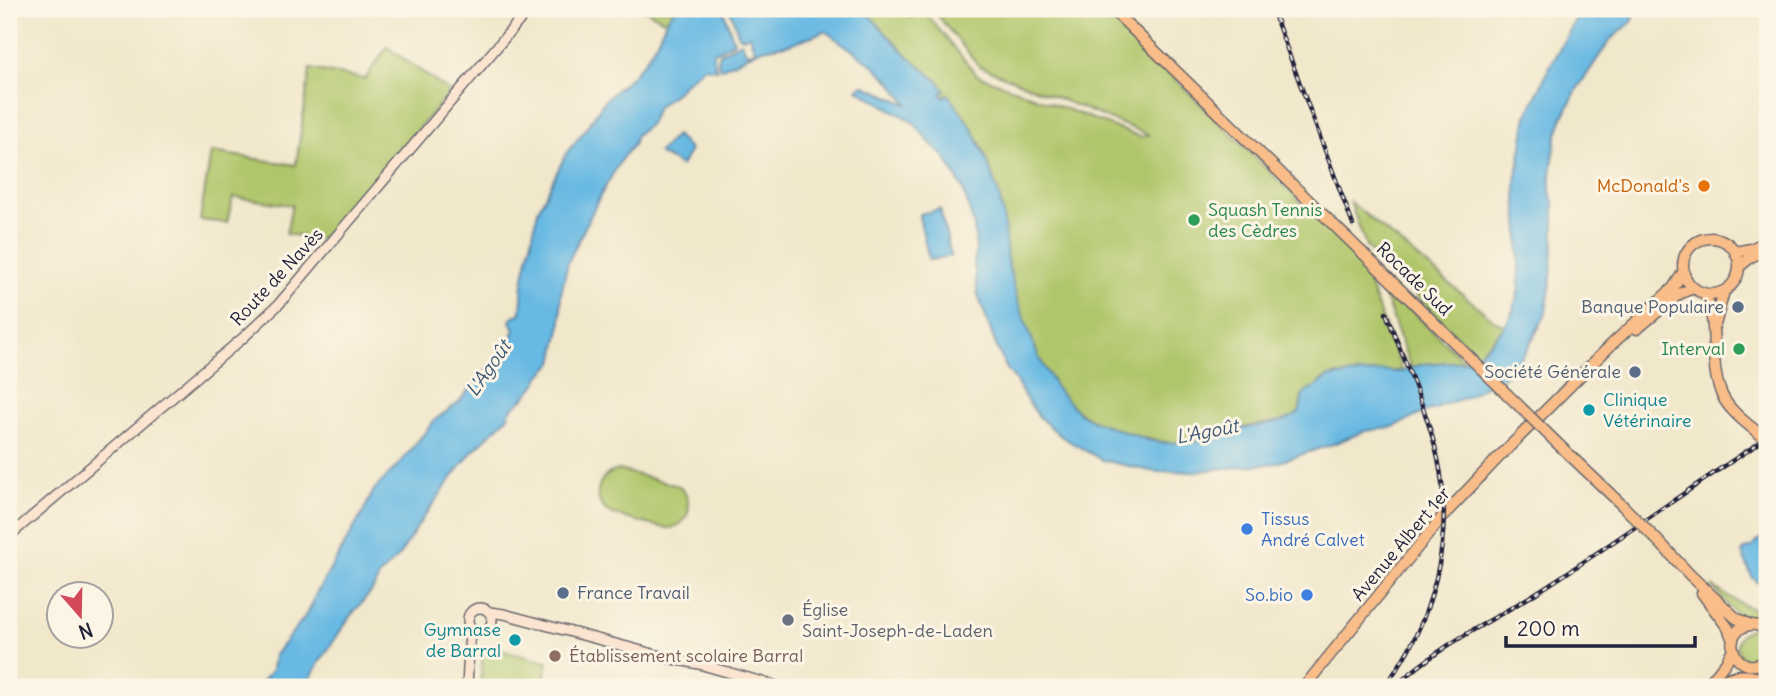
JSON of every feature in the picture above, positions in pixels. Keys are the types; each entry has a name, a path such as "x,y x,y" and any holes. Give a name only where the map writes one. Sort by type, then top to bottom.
{"highway":[{"path":"1714,687 1738,675 1767,681"}],"main road":[{"name":"Route de Navès","path":"10,535 244,337 279,304 529,9"},
{"name":"Rocade Sud","path":"1112,9 1623,506 1690,575 1736,618 1767,631"},
{"path":"1709,239 1726,243 1735,252 1739,267 1734,283 1717,294 1704,293 1693,288 1684,271 1684,263 1687,252 1696,243 1709,239"},
{"path":"1735,252 1751,249 1767,241"},
{"path":"1739,267 1767,248"},
{"path":"1590,367 1673,288 1684,271"},
{"path":"1590,367 1679,294 1693,288"},
{"path":"1714,329 1724,291"},
{"path":"1704,293 1710,304 1714,329 1715,373 1722,396 1735,413 1767,440"},
{"name":"Avenue Albert 1er","path":"1304,687 1443,516 1590,367"},
{"name":"Rocade Sud","path":"1690,575 1728,628 1733,645"},
{"path":"467,687 470,628 467,620 472,610 482,608 780,687"},
{"path":"469,653 492,620 489,612"},
{"path":"470,628 476,632 513,617"},
{"path":"1706,687 1729,659 1738,632 1751,625"},
{"path":"1733,645 1740,661 1745,664 1765,664"}],"green space":[{"path":"643,9 675,9 666,21"},
{"path":"861,9 894,9 912,18 914,9 922,9 977,75 1140,137 1149,135 979,66 932,9 1103,9 1360,260 1402,371 1338,375 1324,379 1304,393 1297,415 1286,420 1214,433 1211,439 1201,442 1180,444 1148,439 1084,416 1060,394 1044,371 1032,344 1013,284 989,168 979,140 947,94 943,97 937,80 908,56"},
{"path":"387,47 450,92 320,239 286,234 292,205 233,197 227,223 200,220 211,152 296,165 310,69 365,79"},
{"path":"1350,202 1495,321 1505,326 1492,341 1476,355 1367,248"},
{"path":"1378,278 1464,361 1423,364 1411,368"},
{"path":"619,470 679,486 689,504 683,522 665,528 607,511 599,500 599,486 606,475"},
{"path":"1712,586 1767,616 1767,624 1745,618 1735,612"},
{"path":"1753,629 1764,634 1769,645 1764,656 1753,661 1742,656 1737,645 1742,634"},
{"path":"483,646 548,662 542,687 480,687"},
{"path":"1745,679 1767,687 1720,687 1724,685"}],"water":[{"path":"675,9 723,9 734,42 713,53 716,69 704,67 657,107 650,124 636,135 633,145 622,158 600,196 568,262 561,294 561,324 553,363 526,396 510,410 507,418 472,452 452,478 398,557 380,575 372,591 351,615 306,687 257,687 272,670 274,656 311,607 374,490 435,420 459,402 483,373 497,362 510,343 515,328 510,322 512,317 521,313 523,282 538,210 567,152 605,100 644,62"},
{"path":"730,9 861,9 908,56 937,80 945,90 941,94 943,97 948,94 972,128 986,158 999,195 1007,259 1017,299 1039,358 1058,391 1079,413 1094,421 1148,440 1166,443 1207,441 1222,430 1286,420 1300,410 1304,393 1328,377 1400,372 1423,364 1464,361 1492,341 1513,311 1519,289 1516,181 1527,116 1581,9 1634,9 1632,22 1611,39 1577,89 1562,119 1556,138 1551,174 1554,239 1545,316 1526,351 1507,374 1464,398 1393,427 1365,431 1276,463 1190,472 1155,472 1102,460 1062,437 1040,418 1024,396 997,348 978,295 974,265 974,226 963,189 945,157 914,123 857,89 863,85 909,105 889,80 876,67 825,31 790,44 762,49 720,69 720,53 741,42 747,54 755,50 749,35 739,37"},
{"path":"676,135 690,150 681,166 658,153"},
{"path":"940,209 951,256 929,260 919,216"},
{"path":"1767,533 1767,591 1752,577 1742,553"}],"railway":[{"path":"1272,9 1353,225"},
{"path":"1384,687 1416,636 1427,608 1436,579 1444,519 1443,489 1433,440 1386,313"},
{"path":"1395,687 1445,648 1536,593 1767,438"}],"place":[{"name":"McDonald's","path":"1704,186"},
{"name":"Squash Tennis des Cèdres","path":"1194,220"},
{"name":"Banque Populaire","path":"1738,307"},
{"name":"Interval","path":"1739,349"},
{"name":"Société Générale","path":"1635,372"},
{"name":"Clinique Vétérinaire","path":"1589,410"},
{"name":"Tissus André Calvet","path":"1247,529"},
{"name":"France Travail","path":"563,593"},
{"name":"So.bio","path":"1307,595"},
{"name":"Église Saint-Joseph-de-Laden","path":"788,620"},
{"name":"Gymnase de Barral","path":"515,640"},
{"name":"Établissement scolaire Barral","path":"555,656"}],"water label":[{"name":"L'Agoût","path":"488,368"},
{"name":"L'Agoût","path":"1207,431"}]}
